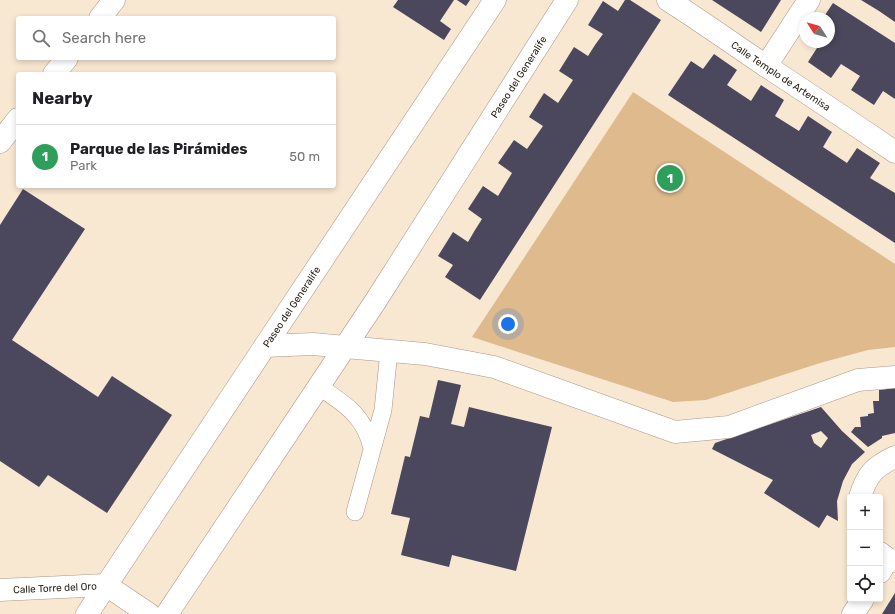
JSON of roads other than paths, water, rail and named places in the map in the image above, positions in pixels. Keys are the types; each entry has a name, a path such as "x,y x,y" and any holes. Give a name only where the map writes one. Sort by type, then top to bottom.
{"street":[{"path":"102,16 114,0"},
{"name":"Paseo del Generalife","path":"87,614 495,0"},
{"name":"Paseo del Generalife","path":"167,614 383,288 567,0"},
{"name":"Calle Templo de Artemisa","path":"668,0 712,28 895,152"},
{"path":"766,66 809,0"},
{"path":"56,72 65,60"},
{"path":"0,142 16,122"},
{"path":"265,346 313,344 425,354 494,367 675,432 730,428 858,380 895,377"},
{"path":"861,494 864,482 878,465 895,457"},
{"name":"Calle Torre del Oro","path":"0,590 106,585 149,614"},
{"path":"854,614 861,602"}],"lane":[{"path":"354,512 383,410 389,351"},
{"path":"318,386 343,402 360,418 369,435 372,448"}],"place":[{"name":"Parque de las Pirámides","path":"670,178"}]}
